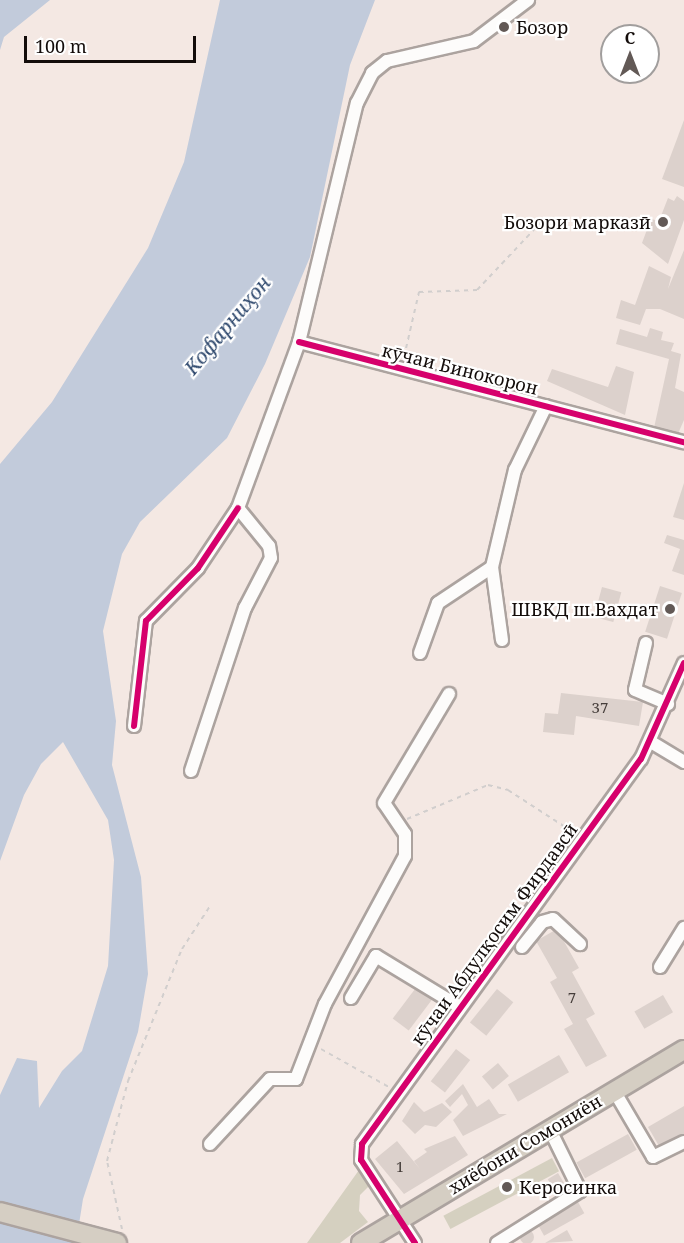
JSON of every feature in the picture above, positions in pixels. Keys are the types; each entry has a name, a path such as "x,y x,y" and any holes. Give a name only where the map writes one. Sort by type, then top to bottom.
{"highway":[{"name":"хиёбони Сомониён","path":"370,1242 684,1050"},
{"name":"хиёбони Сомониён","path":"402,1222 554,1138 684,1061"},
{"path":"0,1212 120,1238"}],"street":[{"path":"134,726 146,621 198,568 238,508 299,342 357,103 372,73 406,54 474,41 528,0"},
{"name":"кӯчаи Бинокорон","path":"299,342 402,372 684,442"},
{"path":"502,640 492,567 515,470 546,406"},
{"path":"191,771 244,608 271,558 265,540 238,508"},
{"path":"420,653 438,603 492,567"},
{"path":"646,643 635,690 668,704"},
{"name":"кӯчаи Абдулқосим Фирдавсӣ","path":"402,1222 360,1153 400,1091 651,742 684,663"},
{"path":"210,1144 270,1079 296,1079 312,1044 325,1004 405,856 405,834 384,803 449,694"},
{"path":"651,742 684,762"},
{"path":"522,947 542,922 553,919 580,944"},
{"path":"660,967 684,928"},
{"path":"351,998 376,956 460,1007"},
{"path":"619,1099 652,1157 684,1142"},
{"path":"497,1243 580,1191 554,1138"},
{"path":"402,1222 415,1243"}],"path":[{"path":"402,372 419,292 477,290 542,220"},
{"path":"399,822 488,785 508,790 581,838"},
{"path":"120,1238 109,1189 107,1161 128,1081 182,949 210,906"},
{"path":"312,1044 400,1091"}],"shaded area":[{"path":"552,1158 559,1171 450,1229 443,1216"},
{"path":"359,1170 370,1185 360,1195 359,1211 368,1222 340,1243 307,1243"}],"water":[{"path":"0,0 50,0 4,37 0,50"},
{"name":"Кофарниҳон","path":"220,0 375,0 350,65 310,257 265,364 227,438 140,522 122,554 103,631 116,721 112,765 141,877 148,974 138,1032 83,1199 76,1243 0,1243 0,1095 17,1058 37,1061 39,1108 62,1071 82,1051 108,966 114,860 108,820 63,742 41,764 24,795 0,861 0,464 52,402 148,248 184,162"}],"building":[{"path":"684,120 684,187 662,179"},
{"path":"677,196 684,201 684,220 668,264 642,243 651,219 659,221 668,198 674,201"},
{"path":"684,250 684,319 660,309 646,309 640,325 616,318 621,300 635,305 649,266 671,277 668,289"},
{"path":"650,328 663,332 661,340 674,343 671,351 681,354 675,388 684,392 684,420 677,436 654,428 669,359 616,344 620,329 647,337"},
{"path":"616,366 634,372 625,415 547,381 552,369 608,387"},
{"path":"684,483 684,520 673,517"},
{"path":"667,535 684,540 684,575 672,571 680,549 664,543"},
{"path":"660,586 682,593 667,639 645,632"},
{"path":"602,587 621,592 613,622 594,617"},
{"path":"561,693 643,702 639,726 576,716 574,735 543,732 545,713 558,714"},
{"path":"557,929 579,968 572,972 595,1014 586,1019 607,1056 586,1067 564,1029 573,1024 550,982 557,978 536,941"},
{"path":"418,985 434,997 409,1031 393,1019"},
{"path":"497,989 513,1002 486,1036 470,1022"},
{"path":"663,995 673,1012 644,1029 634,1012"},
{"path":"456,1049 470,1060 445,1092 431,1081"},
{"path":"559,1055 569,1072 518,1102 508,1084"},
{"path":"498,1063 509,1076 493,1090 482,1076"},
{"path":"463,1084 477,1107 489,1099 499,1114 507,1114 463,1136 453,1120 468,1105 462,1094 450,1107 445,1101"},
{"path":"414,1102 424,1112 442,1103 452,1112 436,1127 425,1125 415,1134 402,1121"},
{"path":"684,1106 684,1139 659,1146 648,1127"},
{"path":"628,1134 637,1150 585,1178 576,1163"},
{"path":"455,1136 468,1155 404,1194 375,1159 397,1141 420,1169 414,1161 427,1152 424,1149"},
{"path":"558,1173 571,1195 561,1201 548,1179"},
{"path":"578,1202 584,1213 544,1236 538,1224"},
{"path":"524,1230 530,1230 534,1237 530,1244 524,1244 520,1240 520,1234"},
{"path":"567,1230 573,1241 545,1243"}],"cycle path":[{"path":"299,342 684,442"},
{"path":"134,726 146,621 198,568 238,508"},
{"path":"415,1243 361,1160 362,1144 641,759 684,663"}],"place":[{"name":"Бозор","path":"504,27"},
{"name":"Бозори марказӣ","path":"663,222"},
{"name":"ШВКД ш.Вахдат","path":"670,609"},
{"name":"Керосинка","path":"507,1187"}]}
